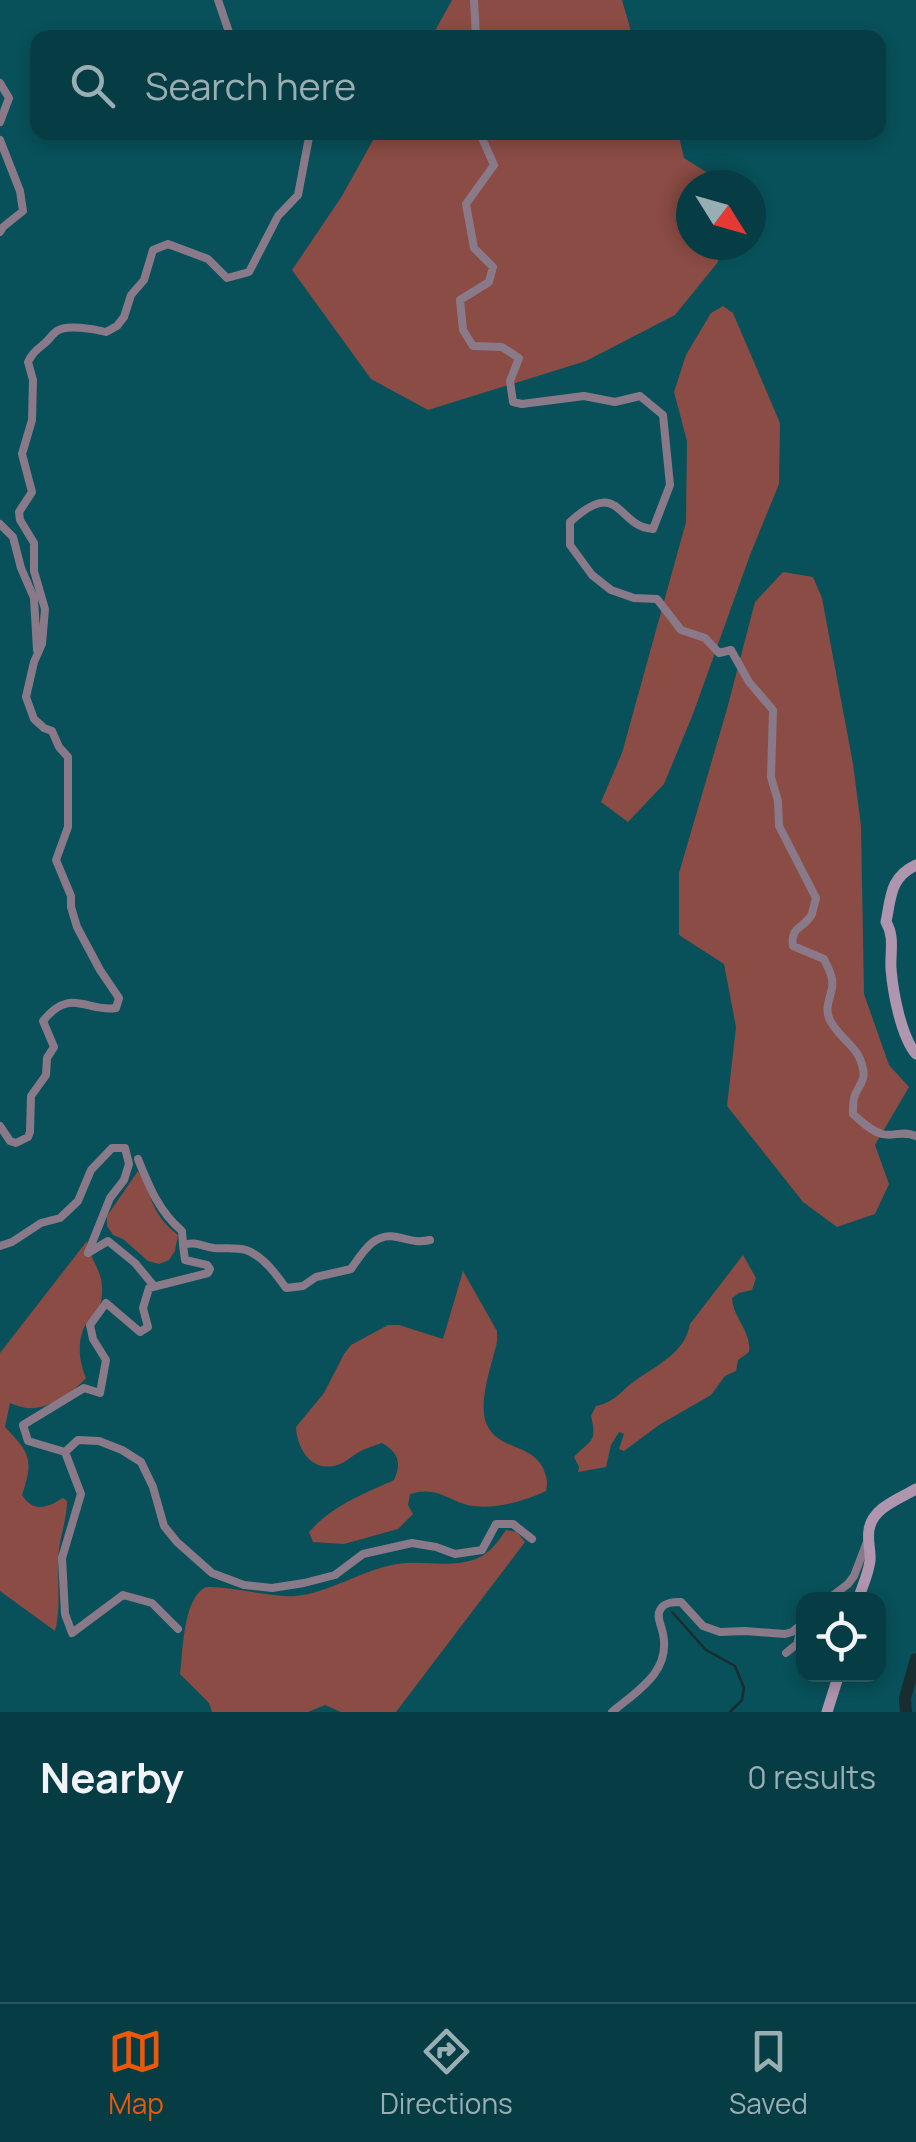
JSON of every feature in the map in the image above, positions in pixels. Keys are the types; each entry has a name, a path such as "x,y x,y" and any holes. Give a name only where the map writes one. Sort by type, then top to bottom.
{"street":[{"path":"218,0 228,30"},
{"path":"474,0 476,30"},
{"path":"0,83 10,98 0,122"},
{"path":"0,140 20,191 23,211 0,232"},
{"path":"0,1126 10,1141 28,1137 31,1096 46,1075 54,1046 43,1021 46,1016 74,1002 108,1010 116,1008 119,998 78,927 72,896 56,860 68,826 68,757 52,732 34,718 26,696 42,644 44,608 34,571 34,543 19,512 32,492 22,454 32,420 33,380 28,362 34,351 61,328 106,332 116,326 124,318 131,295 144,280 153,250 168,244 208,259 228,278 249,272 278,216 298,195 308,140"},
{"path":"483,140 494,165 466,204 474,248 493,267 489,282 460,300 463,330 473,346 502,347 519,358 510,381 513,402 584,396 616,402 640,396 663,415 670,485 653,529 644,529 614,505 601,502 586,507 570,522 570,545 592,575 611,590 634,598 657,599 680,630 705,638 720,654 731,650 749,682 773,710 771,777 779,826 816,898 812,913 791,941 793,946 824,958 832,976 827,1015 837,1033 848,1040 863,1068 853,1114 883,1134 902,1132 916,1136"},
{"path":"0,524 13,537 34,598 37,656"},
{"path":"916,865 899,876 893,887 886,922 892,933 891,967 896,998 906,1038 916,1054"},
{"path":"0,1246 40,1224 60,1218 78,1200 91,1170 112,1148 125,1148 128,1164 124,1180 110,1198 88,1253 108,1241 135,1263 154,1286"},
{"path":"65,1452 28,1442 24,1425 84,1388 100,1393 106,1360 93,1339 90,1325 106,1304 140,1332 148,1326 143,1308 149,1288 208,1273 210,1269 185,1260 182,1231 157,1201 138,1159"},
{"path":"183,1246 192,1242 245,1250 260,1258 286,1288 351,1269 366,1248 383,1236 416,1243 430,1240"},
{"path":"65,1452 78,1440 99,1441 140,1462 153,1488 164,1526 177,1542 212,1573 244,1585 272,1588 304,1583 335,1575 363,1554 412,1543 455,1554 482,1550 496,1524 513,1524 532,1539"},
{"path":"65,1452 81,1494 62,1558 64,1614 72,1633 123,1595 152,1604 178,1629"},
{"path":"861,1592 868,1573 871,1521 916,1490"},
{"path":"838,1592 854,1576 869,1538"},
{"path":"612,1712 663,1662 665,1640 658,1613 673,1602 683,1603 703,1626 720,1632 784,1634 796,1628"},
{"path":"786,1653 796,1645"},
{"path":"828,1712 837,1682"}],"shaded area":[{"path":"452,0 622,0 631,30 435,30"},
{"path":"373,140 680,140 684,158 703,170 676,170 676,260 718,260 675,315 586,361 428,410 371,379 292,270 342,196"},
{"path":"723,306 733,313 780,423 779,484 664,784 628,822 601,802 622,753 686,522 687,441 674,392 686,355 711,313"},
{"path":"783,572 813,577 822,598 861,826 864,994 889,1065 909,1087 875,1145 889,1184 875,1214 837,1227 803,1202 727,1106 736,1027 724,964 679,935 679,873 755,602"},
{"path":"138,1171 157,1212 178,1235 175,1251 169,1260 159,1264 148,1261 107,1226 107,1216"},
{"path":"87,1241 102,1291 98,1312 81,1336 80,1355 86,1378 42,1407 10,1403 5,1427 27,1457 28,1473 22,1495 26,1501 41,1507 63,1498 67,1501 59,1550 55,1631 0,1591 0,1353"},
{"path":"743,1255 756,1278 752,1290 732,1298 749,1345 749,1352 738,1360 736,1371 725,1376 711,1395 624,1451 619,1449 624,1434 619,1432 606,1467 578,1472 574,1457 593,1437 591,1416 596,1406 613,1399 676,1351 690,1324"},
{"path":"463,1271 497,1331 484,1397 488,1427 500,1440 538,1460 546,1477 546,1491 511,1503 482,1507 436,1493 410,1494 408,1505 413,1514 398,1529 344,1544 313,1542 309,1532 318,1523 348,1502 394,1480 398,1463 392,1450 382,1443 340,1464 320,1466 303,1451 296,1427 324,1393 351,1345 388,1325 443,1339"},
{"path":"506,1530 517,1532 525,1542 396,1712 341,1712 325,1705 308,1712 212,1712 209,1703 180,1674 188,1615 204,1588 286,1596 307,1594 397,1564 473,1560 488,1552"}],"waterway":[{"path":"672,1612 706,1650 735,1666 744,1688 742,1700 730,1712"},
{"path":"906,1712 905,1698 916,1659"}]}
